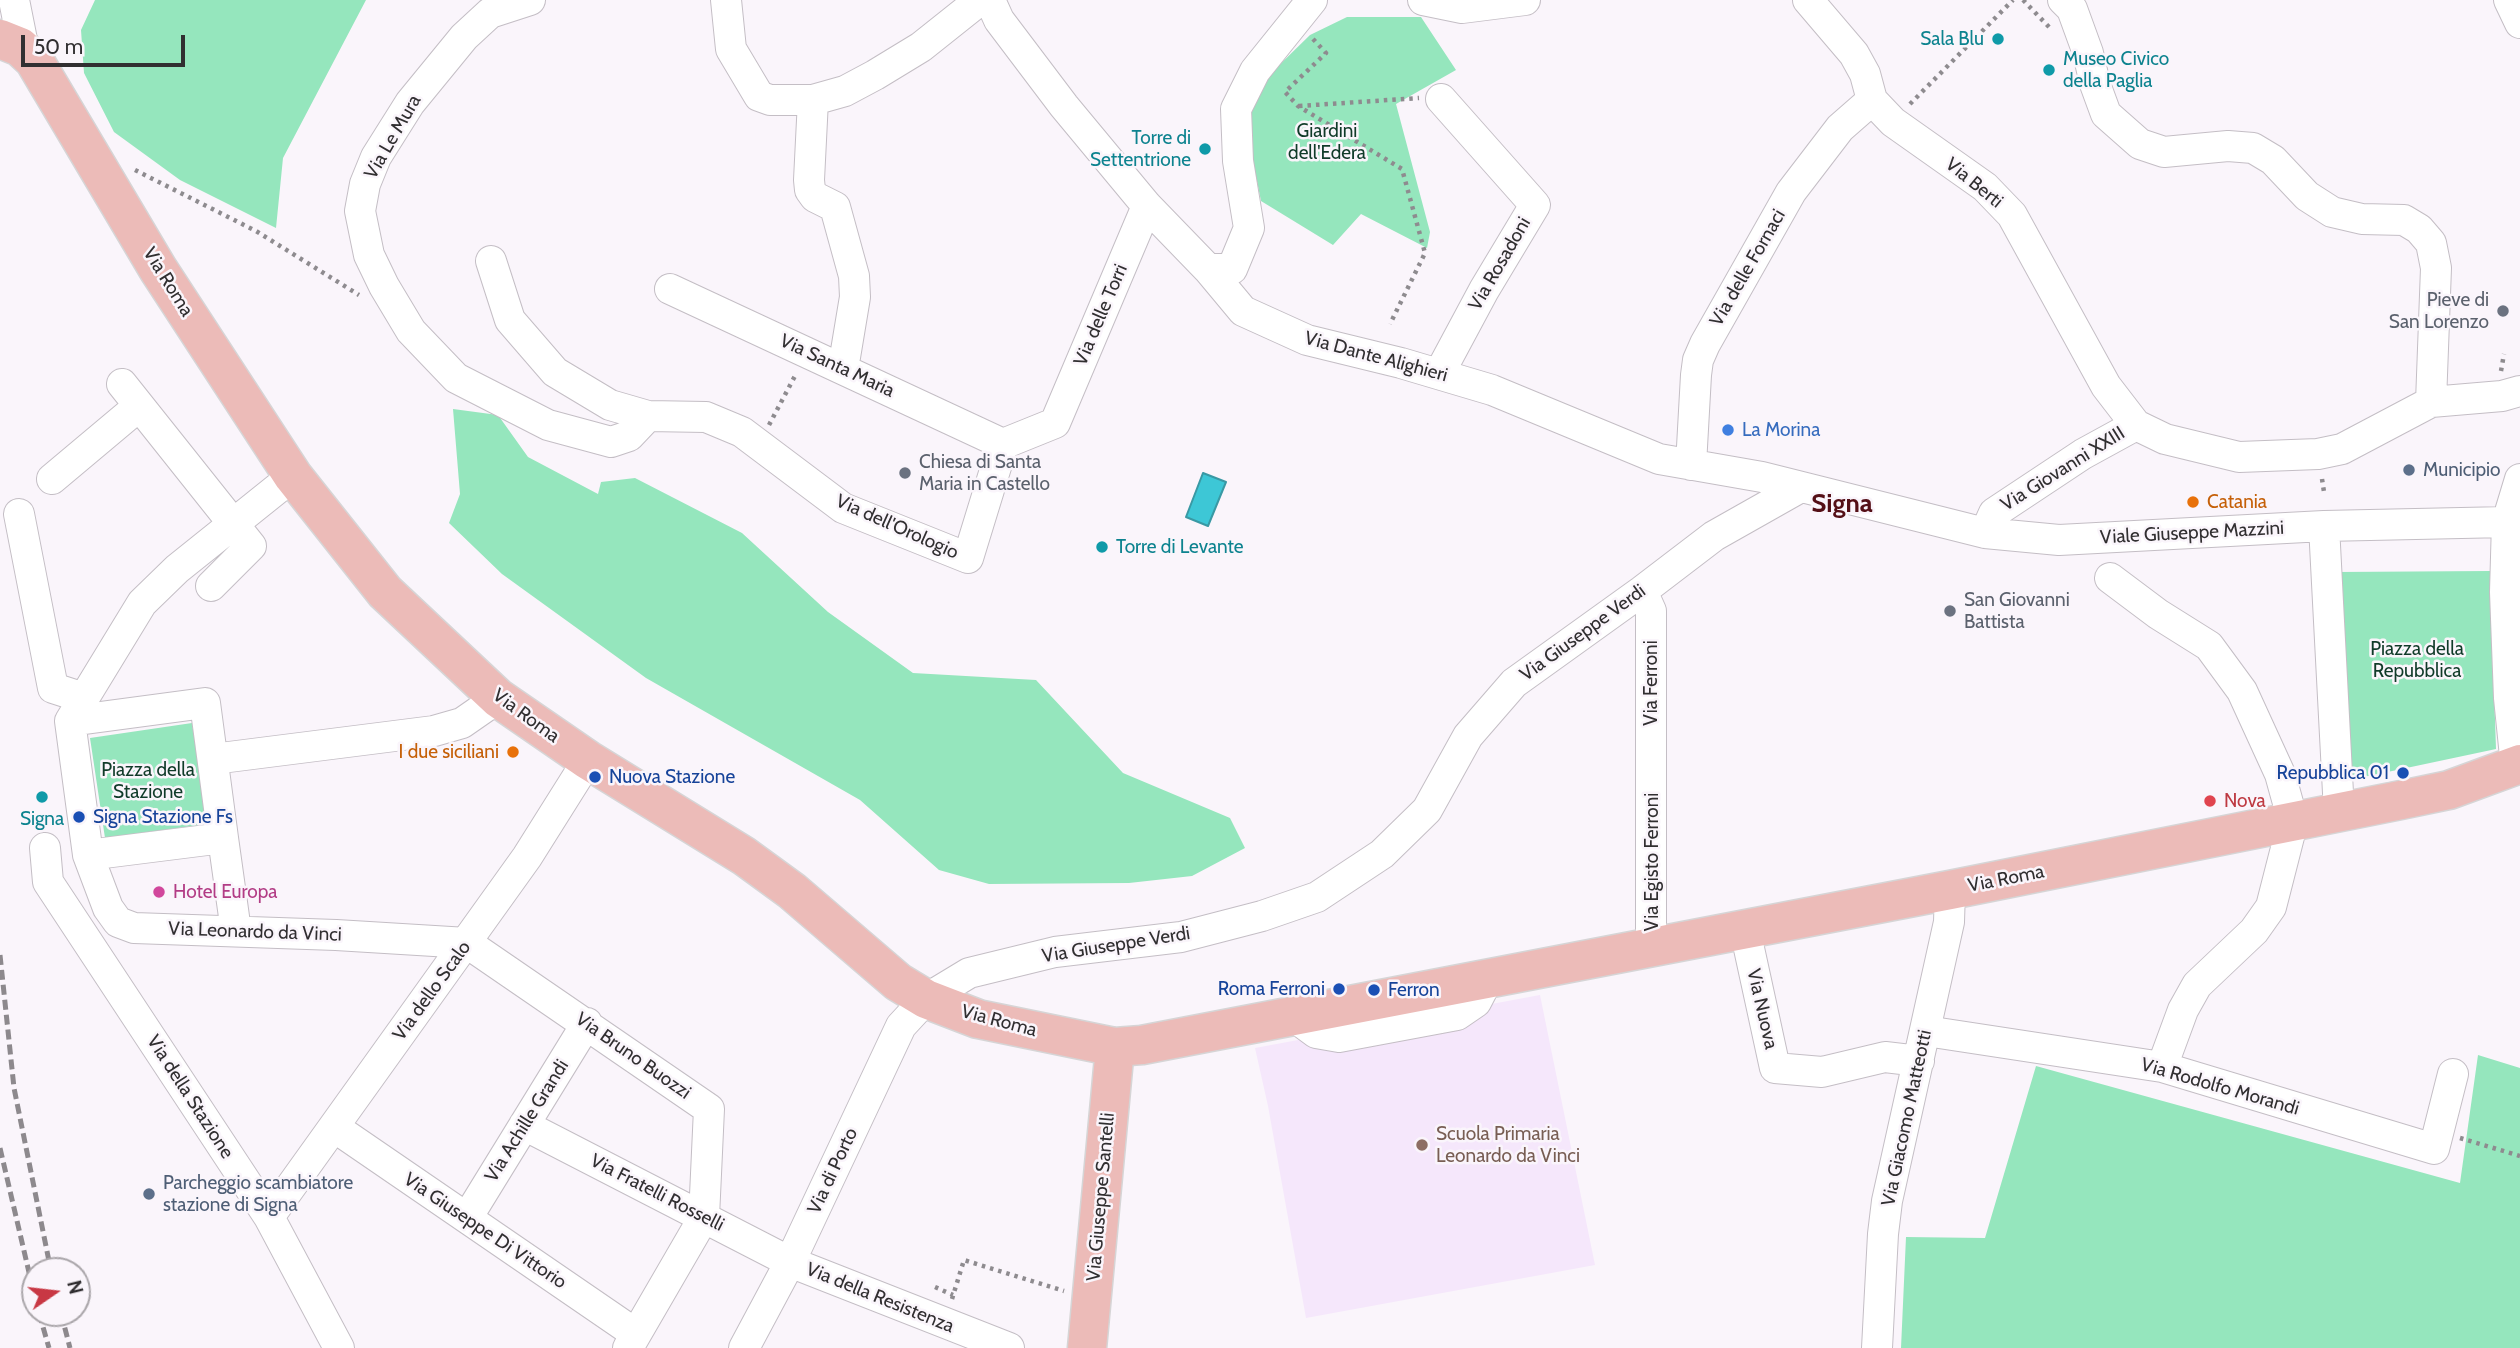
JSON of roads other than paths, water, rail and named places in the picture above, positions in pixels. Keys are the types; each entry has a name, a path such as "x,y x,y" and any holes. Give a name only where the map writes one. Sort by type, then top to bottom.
{"main road":[{"name":"Via Roma","path":"12,45 34,60 46,77 158,269 293,476 385,592 498,698 588,760 754,863 792,891 898,982 926,999 978,1019 1115,1047 1142,1045 1745,930 2449,790 2518,765"},
{"name":"Via Giuseppe Santelli","path":"1087,1348 1115,1047"}],"street":[{"path":"12,45 14,0"},
{"name":"Via Le Mura","path":"530,0 490,13 464,37 410,103 376,157 365,184 360,211 369,255 411,331 456,378 548,425 611,442 629,436 648,416"},
{"path":"726,0 731,49 759,96 770,100 813,100 845,91 920,47 980,0"},
{"name":"Via Dante Alighieri","path":"990,0 999,20 1064,106 1146,206 1208,270 1243,311 1307,340 1492,390 1659,459 1708,465 1799,488"},
{"path":"1208,270 1232,269 1249,228 1238,161 1236,109 1255,71 1310,0"},
{"path":"1423,0 1462,8 1525,0"},
{"name":"Via Berti","path":"1808,0 1854,54 1865,74 1872,100 1893,122 1985,187 2012,215 2106,386 2136,425"},
{"path":"2063,0 2072,9 2106,114 2140,144 2164,152 2228,146 2253,148 2273,160 2307,196 2332,212 2362,219 2404,220 2419,229 2431,243 2435,268 2431,402 2502,396 2520,391"},
{"name":"Via Rosadoni","path":"1439,374 1484,290 1535,205 1441,99"},
{"path":"813,100 808,180 810,190 815,197 835,207 853,276 855,297 842,369"},
{"name":"Via delle Fornaci","path":"1692,465 1696,375 1698,360 1705,344 1791,192 1840,128 1872,100"},
{"name":"Via delle Torri","path":"1003,444 1055,423 1146,206"},
{"name":"Via dell'Orologio","path":"491,261 510,320 555,372 610,405 648,416 706,417 742,432 843,508 968,558 1003,444"},
{"name":"Via Santa Maria","path":"670,289 1003,444"},
{"path":"52,479 131,395 251,546 211,586"},
{"name":"Via Giovanni XXIII","path":"1985,533 1994,513 2083,454 2136,425 2165,439 2239,457 2318,454 2342,449 2431,402"},
{"path":"223,838 88,855 77,710 142,603 177,569 293,476"},
{"path":"2518,765 2509,698 2513,592 2507,522 2520,479"},
{"path":"1799,488 1985,533"},
{"name":"Via Giuseppe Verdi","path":"926,999 969,973 1055,952 1181,937 1262,916 1317,897 1382,854 1427,810 1468,736 1514,683 1714,536 1799,488"},
{"path":"19,514 53,688 77,710 205,703 236,931"},
{"path":"2339,812 2324,526 2507,522"},
{"name":"Viale Giuseppe Mazzini","path":"1985,533 2059,540 2324,526"},
{"path":"2110,578 2158,614 2209,646 2242,691 2280,774 2293,821 2271,907 2254,930 2197,985 2183,1010 2162,1067"},
{"name":"Via Ferroni","path":"1642,591 1651,611 1652,777"},
{"path":"213,760 434,732 462,723 498,698"},
{"name":"Via dello Scalo","path":"269,1217 467,943 527,857 588,760"},
{"name":"Via Egisto Ferroni","path":"1651,947 1652,777"},
{"name":"Via della Stazione","path":"45,848 48,882 269,1217 339,1348"},
{"name":"Via Leonardo da Vinci","path":"88,855 108,908 118,922 134,928 467,943"},
{"name":"Via Giacomo Matteotti","path":"1877,1348 1887,1201 1949,922 1950,890"},
{"name":"Via Nuova","path":"1745,930 1775,1068 1822,1072 1885,1057 1919,1061"},
{"name":"Via Bruno Buozzi","path":"467,943 709,1109 704,1217"},
{"name":"Via di Porto","path":"744,1348 790,1262 901,1026 926,999"},
{"name":"Via Achille Grandi","path":"467,1218 587,1023"},
{"name":"Via Rodolfo Morandi","path":"1926,1031 2162,1067 2434,1149 2453,1074"},
{"name":"Via Fratelli Rosselli","path":"524,1125 790,1262"},
{"name":"Via Giuseppe Di Vittorio","path":"334,1128 467,1218 632,1341"},
{"path":"632,1341 704,1217"},
{"name":"Via della Resistenza","path":"790,1262 926,1316 951,1338 1009,1348"}],"water":[{"path":"1203,473 1226,482 1208,526 1186,517"}],"railway":[{"path":"0,955 14,1088 48,1257"},
{"path":"0,1148 25,1257"},
{"path":"43,1327 49,1348"},
{"path":"65,1327 70,1348"}],"place":[{"name":"Sala Blu","path":"1998,39"},
{"name":"Museo Civico della Paglia","path":"2049,70"},
{"name":"Torre di Settentrione","path":"1205,149"},
{"name":"Pieve di San Lorenzo","path":"2503,311"},
{"name":"La Morina","path":"1728,430"},
{"name":"Municipio","path":"2409,470"},
{"name":"Chiesa di Santa Maria in Castello","path":"905,473"},
{"name":"Catania","path":"2193,502"},
{"name":"Torre di Levante","path":"1102,547"},
{"name":"San Giovanni Battista","path":"1950,611"},
{"name":"I due siciliani","path":"513,752"},
{"name":"Repubblica 01","path":"2403,773"},
{"name":"Nuova Stazione","path":"595,777"},
{"name":"Signa","path":"42,797"},
{"name":"Nova","path":"2210,801"},
{"name":"Signa Stazione Fs","path":"79,817"},
{"name":"Hotel Europa","path":"159,892"},
{"name":"Roma Ferroni","path":"1339,989"},
{"name":"Ferron","path":"1374,990"},
{"name":"Scuola Primaria Leonardo da Vinci","path":"1422,1145"},
{"name":"Parcheggio scambiatore stazione di Signa","path":"149,1194"}],"district":[{"name":"Signa","path":"1842,504"}],"park label":[{"name":"Giardini dell'Edera","path":"1327,142"},
{"name":"Piazza della Repubblica","path":"2417,660"},
{"name":"Piazza della Stazione","path":"148,781"}]}
